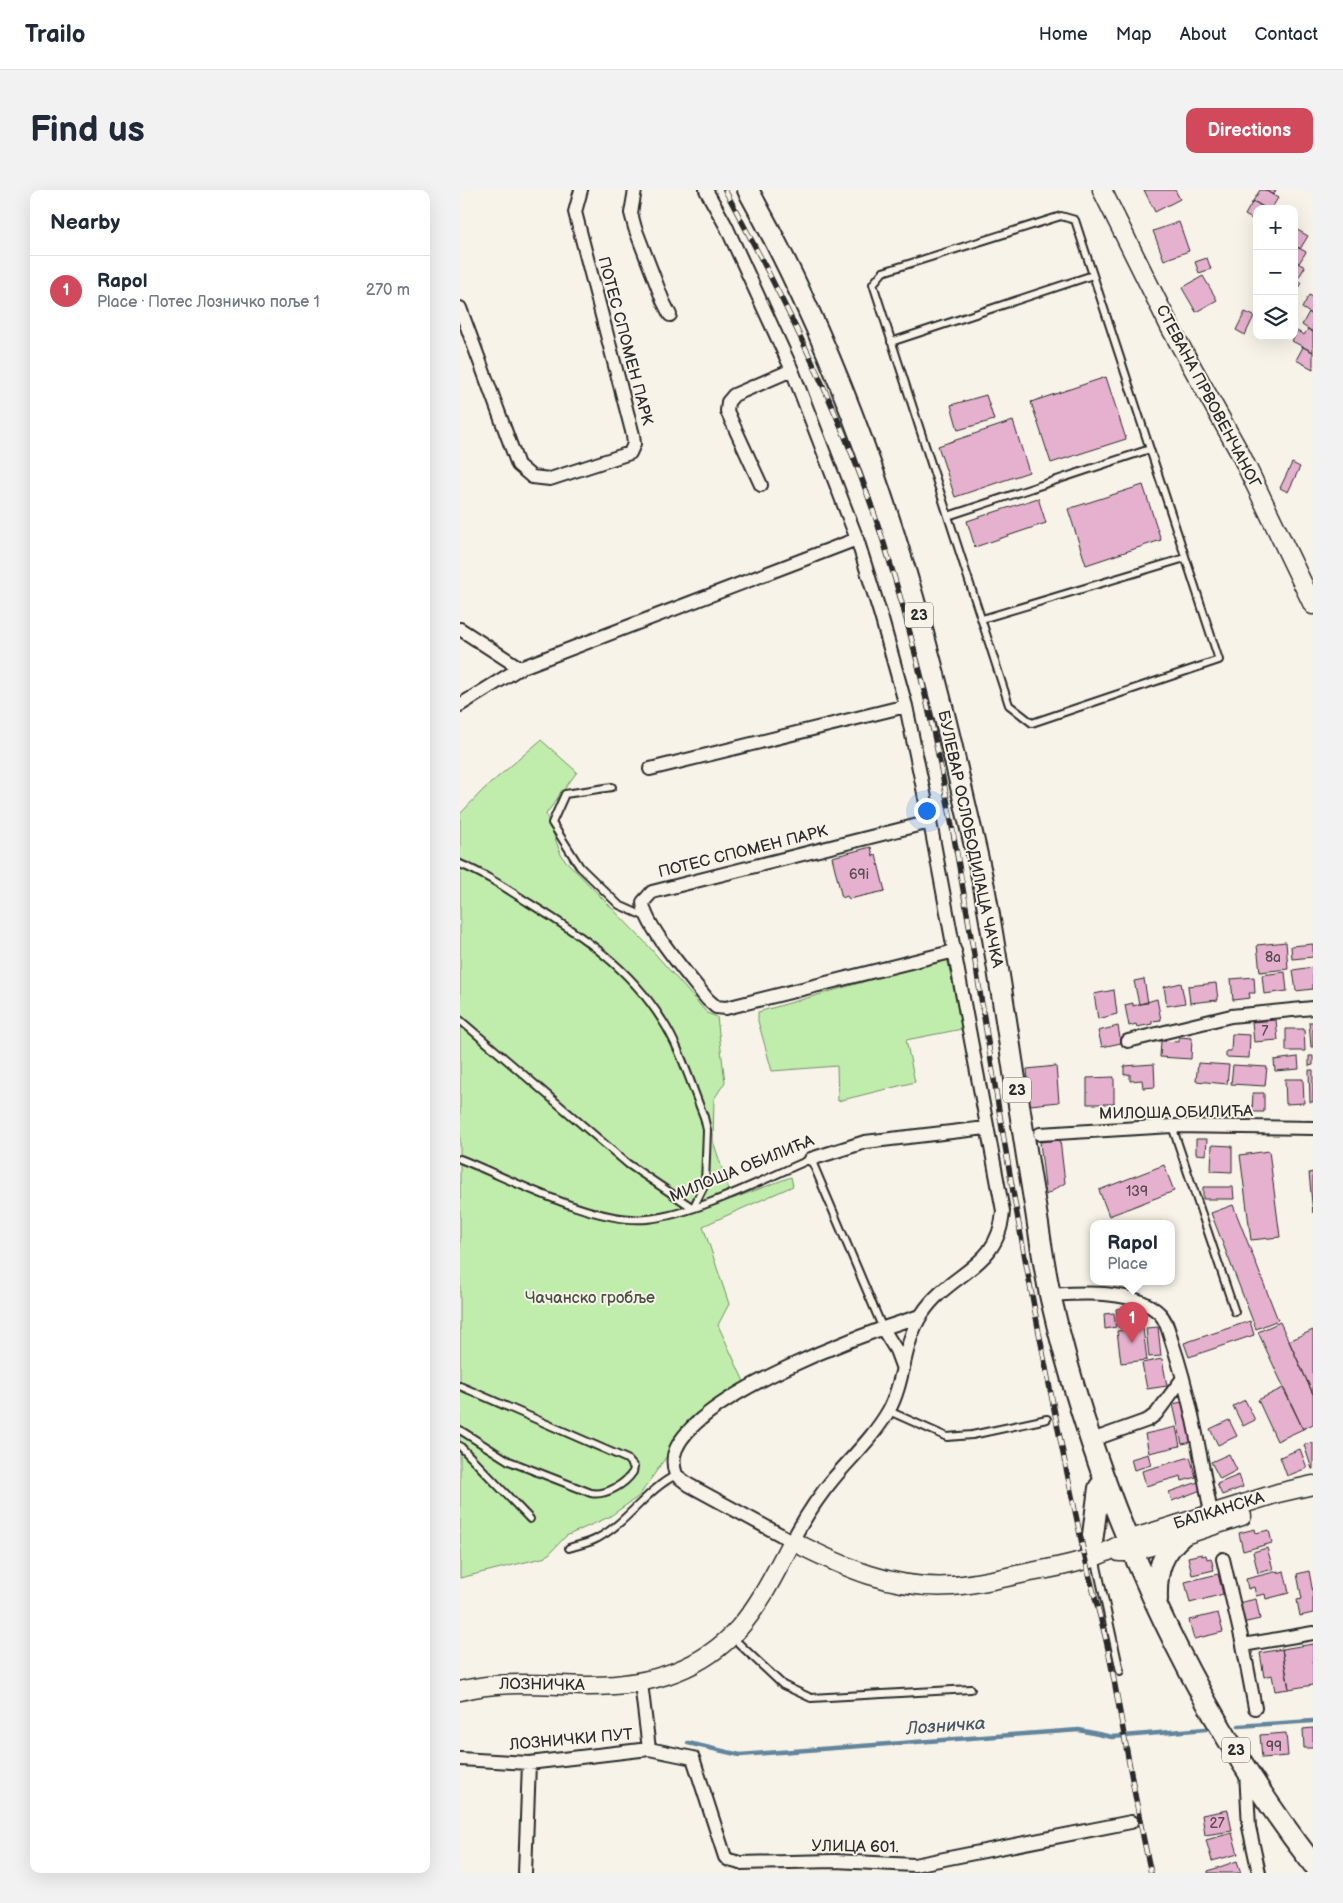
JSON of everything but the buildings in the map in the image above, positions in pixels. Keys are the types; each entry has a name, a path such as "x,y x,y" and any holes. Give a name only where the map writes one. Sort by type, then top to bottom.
{"main road":[{"name":"БУЛЕВАР ОСЛОБОДИЛАЦА ЧАЧКА","path":"748,190 809,311 858,426 893,526 923,627 984,886 1050,1295 1074,1386 1105,1480 1157,1607 1189,1670 1246,1766 1313,1864"},
{"path":"1099,1556 1097,1496 1099,1488 1105,1480"},
{"path":"1157,1607 1157,1580 1162,1558 1184,1534"}],"street":[{"name":"ПОТЕС СПОМЕН ПАРК","path":"460,308 518,465 532,477 550,479 630,453 634,444 633,434 575,212 580,190"},
{"path":"635,190 631,213 635,228 670,315"},
{"path":"706,190 730,235 792,370 858,539 906,706 955,951 986,1128"},
{"name":"СТЕВАНА ПРВОВЕНЧАНОГ","path":"1102,190 1171,329 1241,455 1313,605"},
{"path":"761,485 727,411 728,402 734,395 792,370"},
{"path":"460,705 520,668 858,539"},
{"path":"460,629 520,668"},
{"path":"650,770 906,706"},
{"name":"ПОТЕС СПОМЕН ПАРК","path":"646,917 643,902 652,892 930,822"},
{"path":"646,917 707,999 716,1007 726,1008 955,951"},
{"path":"1128,1041 1231,1016 1313,1008"},
{"name":"МИЛОША ОБИЛИЋА","path":"1040,1134 1172,1126 1313,1128"},
{"name":"МИЛОША ОБИЛИЋА","path":"811,1159 865,1142 986,1128"},
{"name":"ЛОЗНИЧКА","path":"460,1691 504,1683 586,1686 641,1683 684,1667 708,1654 731,1636 760,1599 792,1541 820,1496 889,1411 920,1316 940,1292 986,1256 1001,1231 1002,1200 986,1128"},
{"path":"1050,1295 1106,1294 1141,1302 1152,1308 1165,1321 1195,1424 1211,1513"},
{"path":"920,1316 883,1328 776,1374 718,1406 696,1425 676,1449 674,1463 676,1475 689,1485 792,1541 829,1560 874,1578 935,1586 973,1583 1099,1556 1131,1546"},
{"path":"883,1328 896,1350 903,1368"},
{"path":"1092,1440 1148,1420 1156,1414 1183,1378"},
{"name":"БАЛКАНСКА","path":"1131,1546 1211,1513 1278,1493 1312,1486"},
{"name":"БАЛКАНСКА","path":"1131,1546 1184,1534 1284,1502 1312,1486"},
{"path":"1223,1559 1244,1645 1255,1708"},
{"path":"1244,1645 1313,1632"},
{"name":"ЛОЗНИЧКИ ПУТ","path":"460,1759 529,1763 649,1749 641,1683"},
{"name":"УЛИЦА 601.","path":"649,1749 693,1758 725,1857 740,1863 836,1861 914,1865 1131,1822"},
{"path":"525,1873 529,1763"},
{"path":"1246,1766 1250,1827 1259,1873"}],"lane":[{"path":"1060,216 1075,220 1219,660 1032,723 1009,705 891,342 873,284 883,272 1060,216"},
{"path":"891,342 1093,275"},
{"path":"948,516 1150,449"},
{"path":"982,619 1186,558"},
{"path":"612,787 565,794 552,823 586,873 619,905 646,917"},
{"path":"460,864 479,872 590,941 635,985 661,1018 675,1044 704,1117 707,1130 705,1184 693,1208 628,1164 460,1020"},
{"path":"1172,1126 1235,1312"},
{"name":"МИЛОША ОБИЛИЋА","path":"460,1158 602,1215 646,1219 693,1208 811,1159"},
{"path":"811,1159 883,1328"},
{"path":"460,1386 627,1459 634,1467 633,1472 611,1490 598,1495 508,1461 460,1430"},
{"path":"889,1411 946,1437 972,1435 1047,1419"},
{"path":"460,1446 530,1519"},
{"path":"569,1548 597,1539 613,1528 663,1482 676,1475"},
{"path":"1099,1556 1120,1671"},
{"path":"731,1636 783,1684 810,1698 971,1689"}],"green space":[{"name":"Чачанско гробље","path":"541,740 577,772 546,814 562,857 644,941 707,1013 717,1017 725,1082 714,1099 713,1141 732,1199 791,1177 793,1186 703,1226 729,1304 718,1325 746,1386 680,1437 639,1496 609,1517 566,1536 546,1557 460,1578 460,814 484,789"},
{"path":"947,958 962,1029 906,1040 915,1082 838,1101 837,1066 772,1071 758,1021 758,1012"}],"waterway":[{"path":"1239,1726 1313,1721"},
{"name":"Лозничка","path":"688,1743 740,1755 1079,1730 1112,1737 1206,1729"}],"railway":[{"path":"725,190 807,350 843,432 875,516 899,591 919,668 951,822 1003,1134 1040,1336 1084,1553 1108,1649 1151,1873"}],"place":[{"name":"Rapol","path":"1132,1343"}]}
